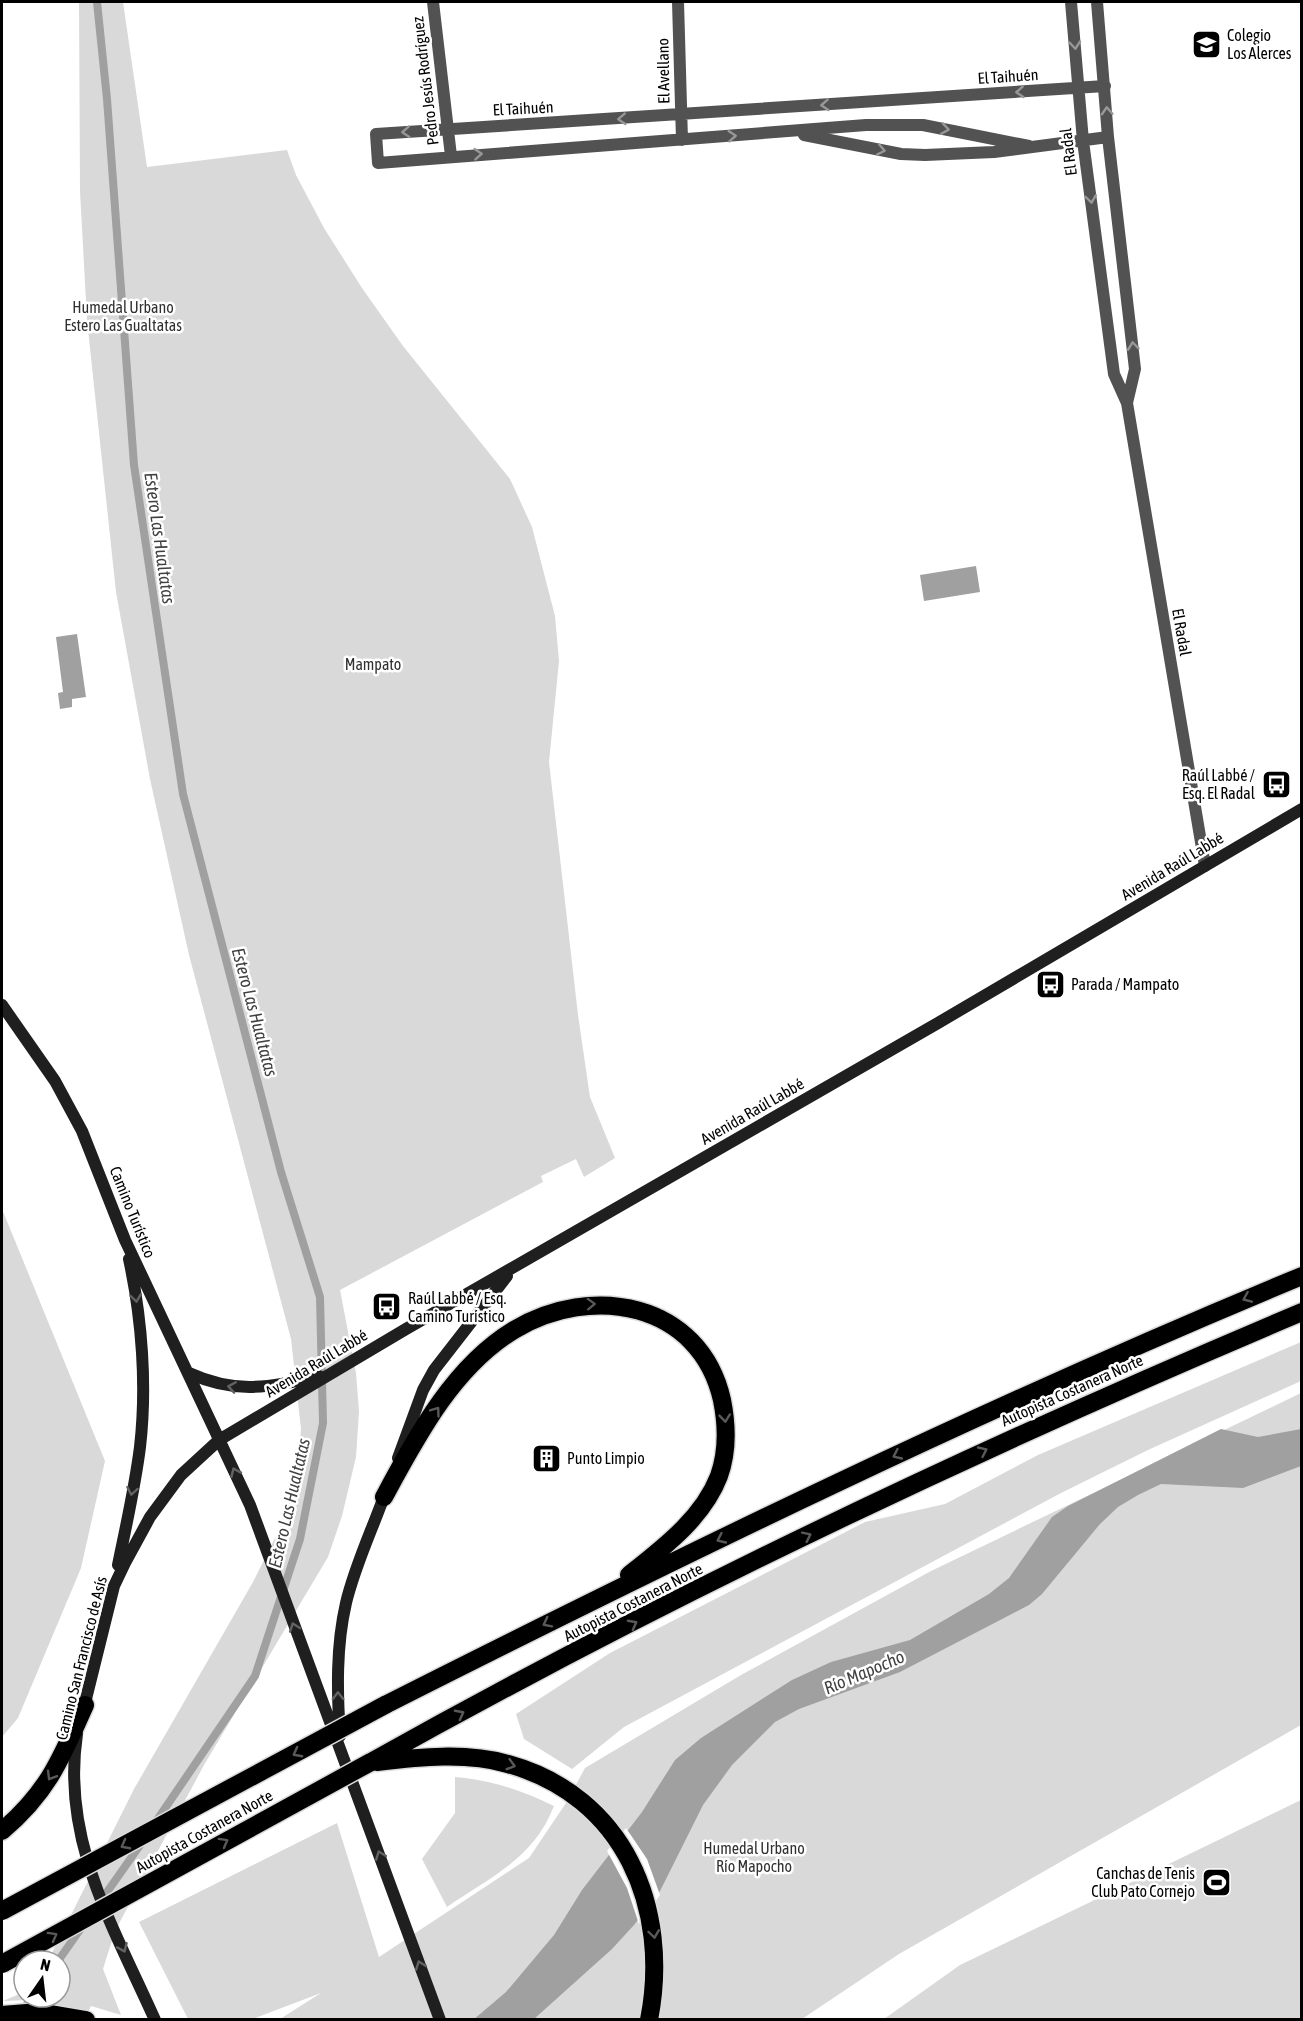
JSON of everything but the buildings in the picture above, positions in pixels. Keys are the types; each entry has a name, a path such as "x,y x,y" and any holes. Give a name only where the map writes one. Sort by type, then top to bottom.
{"highway":[{"name":"Autopista Costanera Norte","path":"2,1911 385,1705 599,1597 1022,1397 1302,1276"},
{"path":"384,1497 406,1456 457,1381 481,1355 514,1330 552,1311 581,1305 612,1304 657,1318 671,1326 695,1347 714,1376 725,1414 724,1457 713,1489 696,1514 659,1551 599,1597"},
{"name":"Autopista Costanera Norte","path":"2,1964 408,1741 640,1620 868,1506 1074,1409 1302,1312"},
{"path":"2,1831 29,1806 51,1779 85,1705"},
{"path":"369,1763 456,1757 506,1763 538,1773 582,1802 602,1821 622,1848 644,1894 655,1940 656,1967 648,2019"},
{"path":"2,2015 39,2012 87,2019"}],"main road":[{"name":"Avenida Raúl Labbé","path":"219,1440 1302,809"},
{"name":"Camino Turístico","path":"2,1005 55,1082 73,1113 94,1159 125,1240 219,1440"},
{"path":"114,1586 140,1447 142,1413 140,1332 125,1240"},
{"path":"342,1754 338,1673 342,1623 353,1581 415,1411 434,1370 511,1270"},
{"path":"189,1373 205,1381 238,1389 277,1385 332,1373"},
{"path":"219,1440 250,1505 440,2019"},
{"name":"Camino San Francisco de Asís","path":"156,2019 100,1896 80,1835 75,1809 74,1765 78,1730 114,1586 137,1540 164,1496 181,1474 219,1440"}],"street":[{"name":"Pedro Jesús Rodríguez","path":"432,2 450,156"},
{"name":"El Avellano","path":"678,2 682,140"},
{"name":"El Radal","path":"1071,2 1083,141 1114,374 1127,403 1205,866"},
{"name":"El Radal","path":"1097,2 1108,137 1135,369 1127,403"},
{"name":"El Taihuén","path":"1029,146 923,125 866,125 378,163 376,134 1105,86"},
{"name":"El Taihuén","path":"782,132 825,138 901,154 925,155 994,152 1108,137"}],"green space":[{"name":"Mampato","path":"79,2 123,2 147,167 287,150 296,175 324,228 362,288 403,346 510,479 532,527 555,616 559,661 549,762 578,1015 590,1097 615,1158 584,1177 576,1159 541,1176 543,1182 340,1290 356,1373 359,1411 356,1457 342,1516 328,1557 204,1765 115,1931 103,1969 121,2015 91,2006 84,2019 46,2009 72,2009 72,1949 54,1949 134,1789 253,1582 288,1512 298,1461 301,1429 291,1339 189,955 150,779 116,592 87,320 80,191"},
{"path":"2,1209 105,1461 81,1568 18,1718 2,1737"},
{"path":"1301,1342 1301,1381 1148,1450 1061,1493 624,1727 572,1769 524,1739 516,1714 610,1653 865,1522 945,1504 1038,1455"},
{"name":"Humedal Urbano Río Mapocho","path":"1301,1393 1301,1725 899,1954 802,2019 280,2019 321,1993 253,2019 188,2019 139,1922 337,1823 379,1957 529,1858 566,1803 585,1768 741,1675 931,1571"},
{"path":"455,1777 506,1787 554,1806 535,1840 523,1853 495,1876 447,1907 422,1859 455,1813"},
{"name":"Canchas de Tenis Club Pato Cornejo","path":"1301,1800 1301,2019 884,2019 960,1965"}],"water":[{"path":"976,566 980,592 924,601 920,575"},
{"path":"77,634 86,697 72,699 72,707 60,709 58,693 63,692 56,637"},
{"name":"Río Mapocho","path":"1221,1429 1258,1437 1301,1429 1301,1466 1243,1488 1161,1484 1138,1495 1118,1507 1100,1524 1042,1594 1029,1605 900,1672 799,1709 775,1722 732,1765 703,1805 660,1891 612,1949 534,2019 473,2020 506,1992 554,1935 582,1890 642,1812 675,1760 701,1738 792,1680 831,1662 910,1640 989,1594 1009,1578 1052,1517 1068,1506"}],"pier":[{"path":"626,1828 647,1859 660,1895 639,1924 627,1888 607,1851"}],"waterway":[{"name":"Estero Las Hualtatas","path":"97,2 107,99 134,465 183,794 281,1172 320,1297 323,1423 300,1539 255,1676 155,1823"},
{"name":"Estero Las Hualtatas","path":"100,1902 143,1841"},
{"name":"Estero Las Hualtatas","path":"66,1949 84,1924"}],"place":[{"name":"Colegio Los Alerces","path":"1206,44"},
{"name":"Raúl Labbé / Esq. El Radal","path":"1276,784"},
{"name":"Parada / Mampato","path":"1050,984"},
{"name":"Raúl Labbé / Esq. Camino Turístico","path":"387,1307"},
{"name":"Punto Limpio","path":"546,1458"},
{"name":"Canchas de Tenis Club Pato Cornejo","path":"1216,1882"}],"park label":[{"name":"Humedal Urbano Estero Las Gualtatas","path":"123,316"}]}
